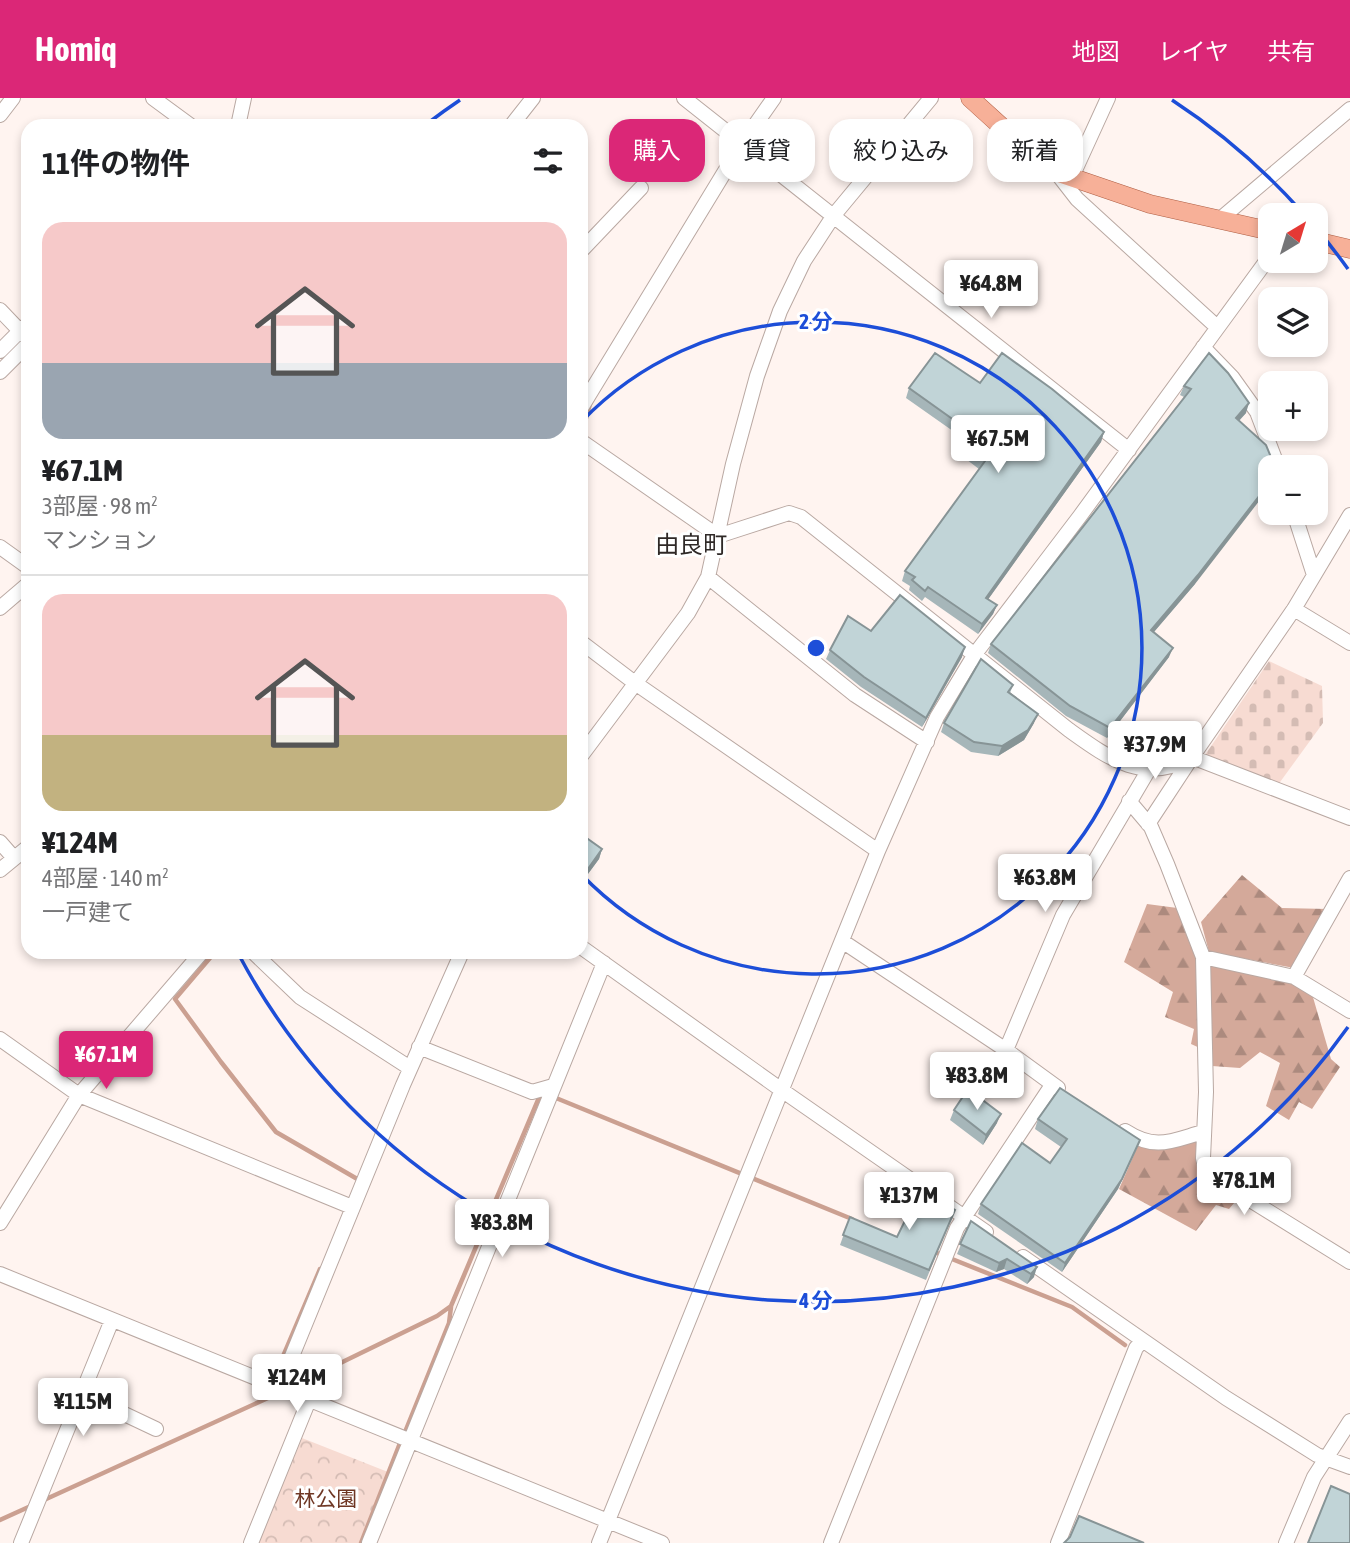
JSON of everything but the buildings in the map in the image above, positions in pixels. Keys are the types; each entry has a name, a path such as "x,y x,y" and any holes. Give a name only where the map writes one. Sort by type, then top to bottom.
{"main road":[{"path":"977,100 996,119"},
{"path":"1083,181 1150,204 1258,229"},
{"path":"1328,244 1350,249"}],"street":[{"path":"0,115 13,98"},
{"path":"153,98 182,119"},
{"path":"240,119 244,98"},
{"path":"516,119 533,98"},
{"path":"684,98 719,127"},
{"path":"759,119 774,98"},
{"path":"588,747 688,613 708,577 733,464 754,389 780,311 804,261 834,215 931,98"},
{"path":"1083,142 1108,98"},
{"path":"1219,220 1350,108"},
{"path":"588,396 719,181"},
{"path":"790,182 1129,450"},
{"path":"1068,182 1077,199 1217,327"},
{"path":"588,244 641,188"},
{"path":"599,1543 878,851 937,717 975,654 1129,450 1258,272"},
{"path":"0,310 21,328"},
{"path":"0,351 21,334"},
{"path":"1203,346 1232,377 1257,412 1273,455"},
{"path":"0,372 21,351"},
{"path":"588,446 718,536"},
{"path":"718,536 789,513 801,517 1099,751 1148,771 1167,768 1192,757 1350,818"},
{"path":"1148,824 1294,609 1350,515"},
{"path":"1298,525 1314,575"},
{"path":"0,547 21,562"},
{"path":"708,577 855,695 926,742"},
{"path":"0,608 21,590"},
{"path":"1294,609 1350,643"},
{"path":"588,647 635,683 878,851"},
{"path":"1006,1050 1063,915 1148,771"},
{"path":"1129,801 1148,824 1167,864 1203,957 1205,1167 1218,1180 1350,1262"},
{"path":"0,842 14,858"},
{"path":"0,870 21,852"},
{"path":"1294,977 1350,878"},
{"path":"842,941 1006,1050 1074,1099"},
{"path":"588,952 783,1091 1226,1398 1325,1460 1350,1468"},
{"path":"1203,957 1294,977 1350,1011"},
{"path":"0,1223 79,1095 196,959"},
{"path":"260,959 300,998 410,1069"},
{"path":"279,1388 419,1047 459,959"},
{"path":"369,1543 604,963"},
{"path":"0,1039 79,1095 352,1207"},
{"path":"419,1047 531,1092 553,1086"},
{"path":"831,1543 963,1216 1052,1085"},
{"path":"1107,1120 1140,1141 1153,1144 1203,1132"},
{"path":"0,1275 662,1543"},
{"path":"21,1543 112,1320"},
{"path":"1058,1543 1136,1348 1142,1341"},
{"path":"82,1394 156,1429"},
{"path":"251,1543 309,1400"},
{"path":"1286,1543 1314,1477 1350,1421"}],"green space":[{"path":"1269,661 1322,686 1323,723 1275,789 1203,758"},
{"path":"1242,875 1282,908 1328,909 1294,968 1209,952 1201,922"},
{"path":"1147,904 1185,909 1203,957 1310,987 1331,1059 1340,1067 1312,1109 1299,1102 1289,1120 1266,1106 1280,1063 1260,1052 1240,1068 1212,1066 1202,1049 1191,1044 1194,1029 1165,1017 1173,992 1124,962"},
{"path":"1185,1137 1199,1144 1205,1167 1240,1196 1229,1209 1216,1205 1196,1231 1119,1189 1140,1141"},
{"name":"林公園","path":"302,1438 393,1474 365,1543 258,1543"}],"waterway":[{"path":"588,411 590,404"},
{"path":"209,959 175,999 276,1132 359,1180"},
{"path":"289,1388 437,1316 451,1306 538,1100 556,1098 852,1219"},
{"path":"932,1251 1072,1307 1125,1345"},
{"path":"265,1399 320,1269"},
{"path":"405,1432 449,1323 451,1307"},
{"path":"44,1500 281,1392"},
{"path":"361,1543 400,1443"},
{"path":"0,1520 33,1505"}],"district":[{"name":"由良町","path":"691,544"}]}
